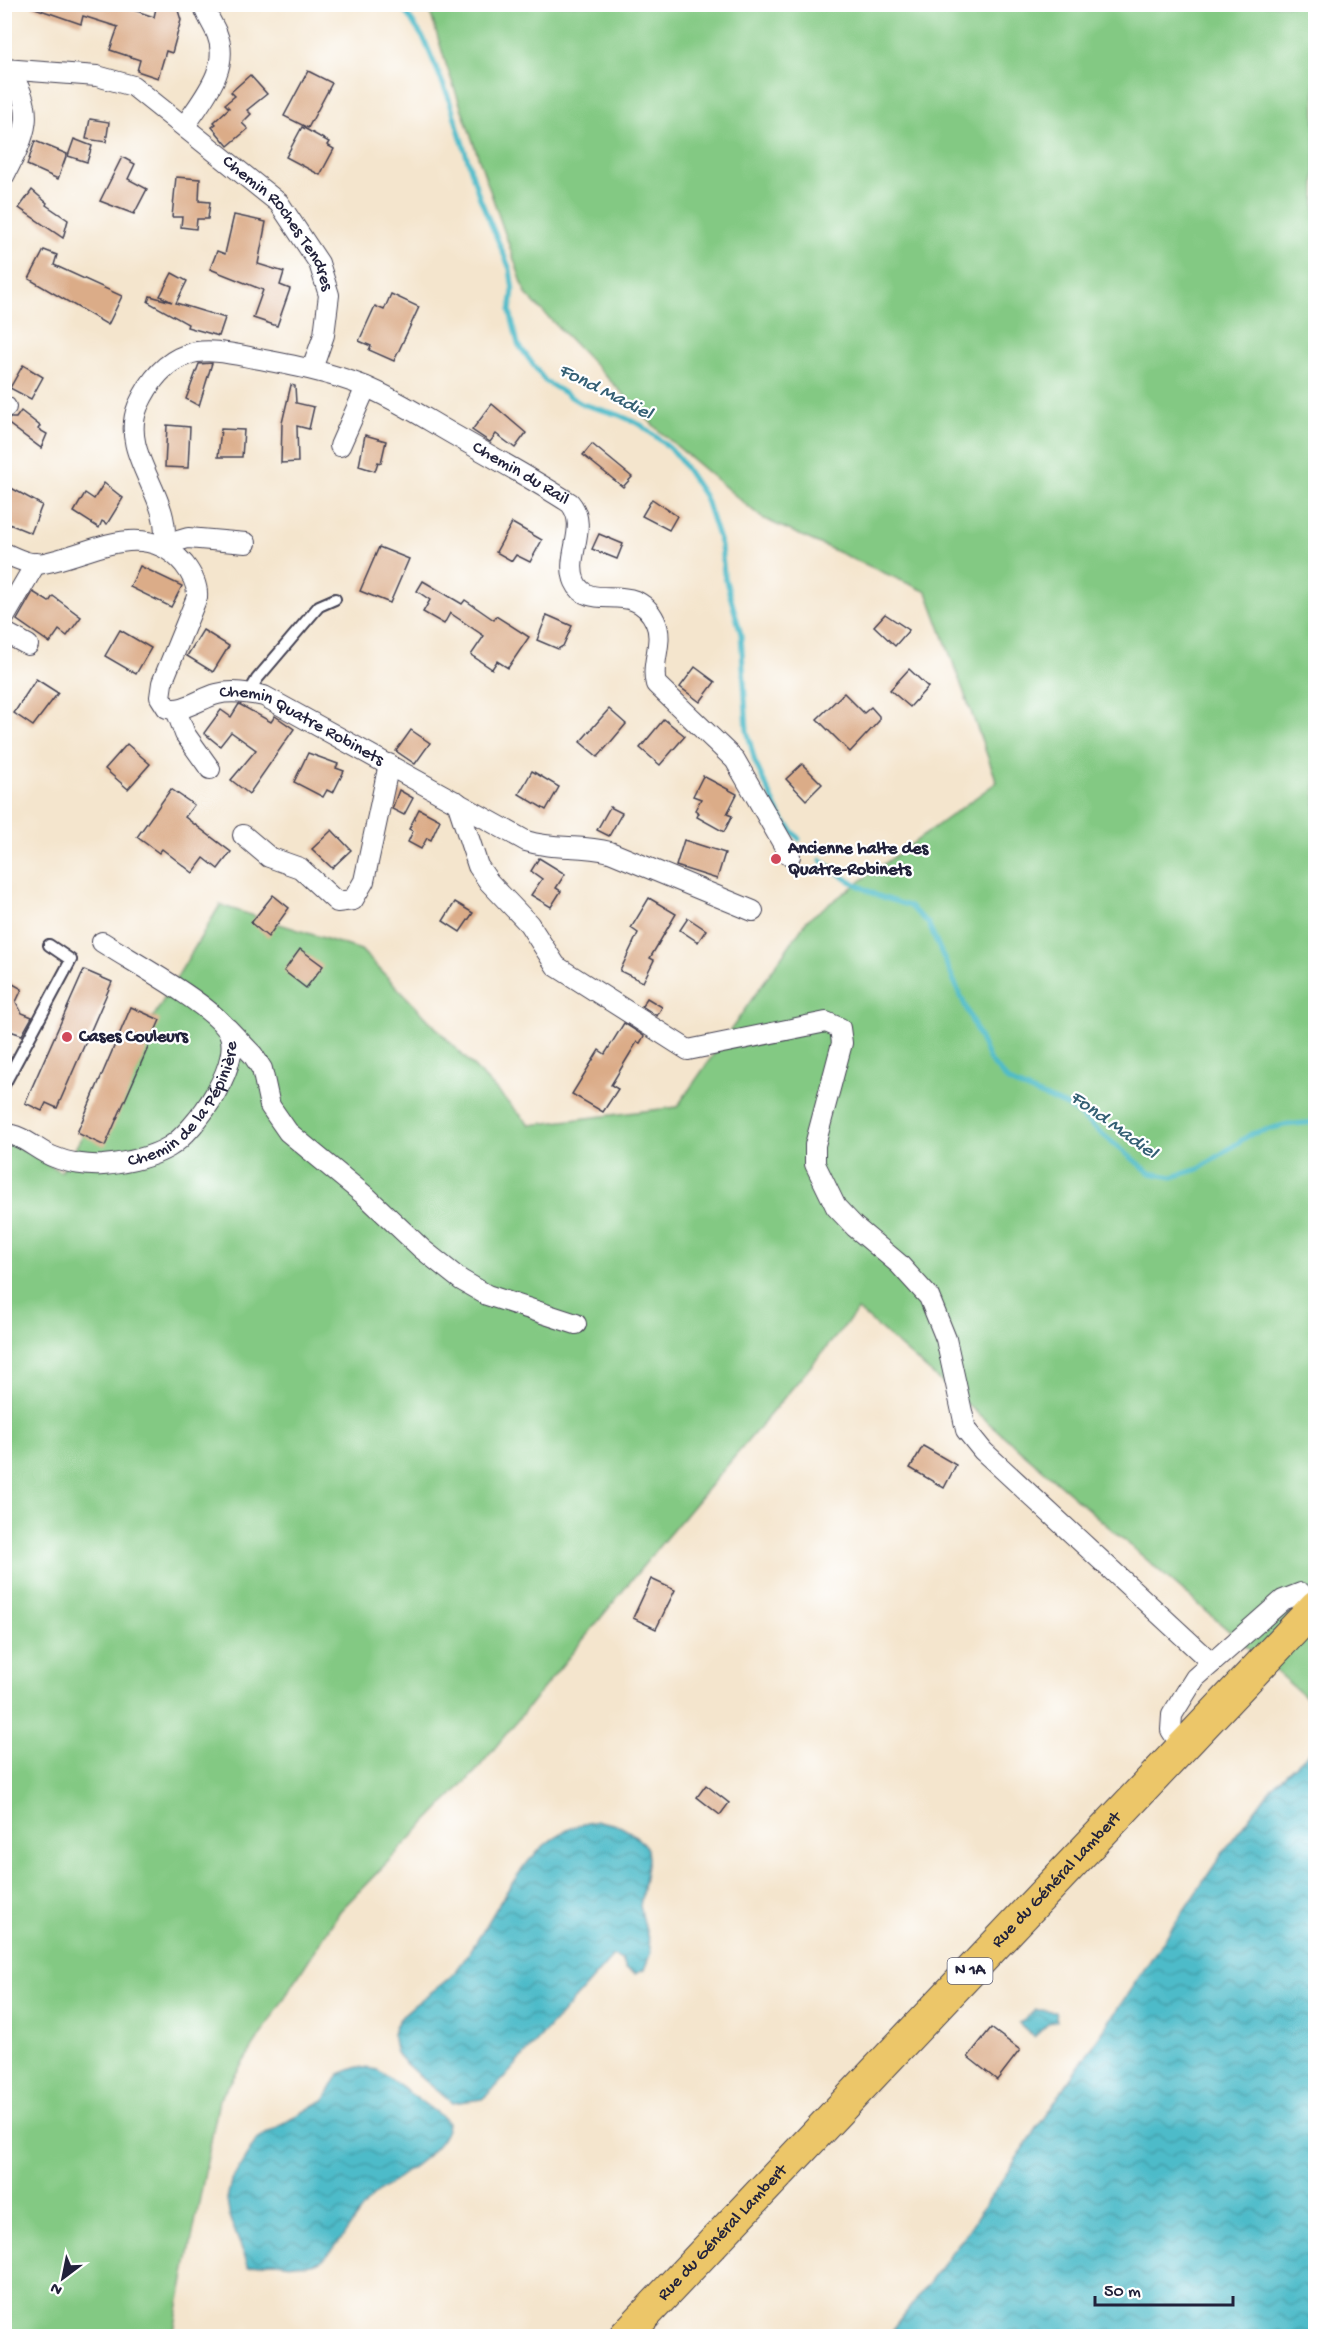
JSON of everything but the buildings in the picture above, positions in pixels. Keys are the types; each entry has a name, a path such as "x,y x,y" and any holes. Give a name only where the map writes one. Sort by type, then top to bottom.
{"main road":[{"name":"Rue du Général Lambert","path":"625,2337 1314,1607"}],"street":[{"path":"185,126 219,72 223,54 218,34 203,4"},
{"path":"4,176 22,142 28,111 17,82 6,69"},
{"name":"Chemin Roches Tendres","path":"6,69 97,76 117,80 148,96 279,204 319,263 329,295 328,316 312,369"},
{"path":"164,545 166,535 162,513 134,438 138,407 154,379 168,363 189,353 232,354 312,369"},
{"name":"Chemin du Rail","path":"312,369 366,387 396,401 570,502 578,518 573,572 579,589 595,598 625,597 647,609 660,635 654,662 656,684 735,760 790,856"},
{"path":"340,446 366,387"},
{"path":"164,545 188,538 246,543"},
{"path":"4,553 20,560 36,563 130,541 148,540 164,545 187,568 197,589 197,597 159,692 164,705 176,710 185,734 210,769"},
{"path":"4,618 36,563"},
{"path":"4,633 28,645"},
{"name":"Chemin Quatre Robinets","path":"176,710 218,694 249,693 277,702 526,841 543,847 588,846 610,852 753,911"},
{"path":"243,835 269,857 300,868 337,902 353,900 364,881 389,764"},
{"path":"457,802 478,866 489,882 529,924 556,966 687,1050 826,1022 840,1028 842,1044 815,1145 815,1164 836,1207 855,1227 899,1264 929,1297 946,1339 966,1430 983,1451 1212,1663"},
{"name":"Chemin de la Pépinière","path":"4,1134 22,1139 53,1157 101,1165 127,1162 167,1148 182,1138 193,1125 224,1076 232,1057 232,1043 227,1028 201,1006 102,942"},
{"path":"227,1028 253,1055 262,1069 270,1106 288,1132 369,1198 422,1249 461,1280 488,1295 576,1324"},
{"path":"1182,1747 1171,1730 1172,1715 1195,1678 1283,1600 1301,1593 1314,1607"}],"lane":[{"path":"249,693 257,679 303,623 319,606 335,599"},
{"path":"4,1085 71,960 49,945"}],"green space":[{"path":"428,5 1315,5 1316,1696 1310,1701 858,1310 661,1544 476,1771 340,1911 219,2100 173,2336 5,2336 4,1138 61,1172 220,905 361,950 530,1125 677,1107 807,920 997,782 927,592 762,518 659,431 526,294 446,64"}],"water":[{"path":"1315,1747 1315,2336 888,2336 965,2235 1224,1851 1272,1787"},
{"path":"598,1821 618,1825 635,1835 647,1849 648,1859 640,1906 651,1952 644,1970 635,1974 626,1969 622,1960 613,1956 497,2086 482,2099 452,2103 397,2054 393,2038 395,2027 409,2010 455,1972 530,1859 549,1841 572,1828"},
{"path":"1036,2010 1055,2011 1057,2021 1049,2023 1034,2037 1019,2023"},
{"path":"358,2067 378,2070 441,2116 448,2123 445,2133 439,2143 418,2163 367,2203 325,2258 307,2265 272,2262 249,2267 230,2219 227,2199 231,2181 257,2139 325,2099 339,2074"}],"waterway":[{"name":"Fond Madiel","path":"400,4 424,39 448,96 479,196 510,269 513,291 510,311 518,344 545,381 582,404 619,415 641,425 660,440 676,454 705,497 721,546 724,574 741,634 747,730 755,762 781,817 799,839"},
{"name":"Fond Madiel","path":"821,860 843,877 876,895 909,906 928,923 990,1061 1009,1082 1069,1107 1150,1173 1172,1177 1199,1169 1251,1134 1284,1125 1316,1122"}],"place":[{"name":"Ancienne halte des Quatre-Robinets","path":"776,859"},
{"name":"Cases Couleurs","path":"67,1037"}]}
